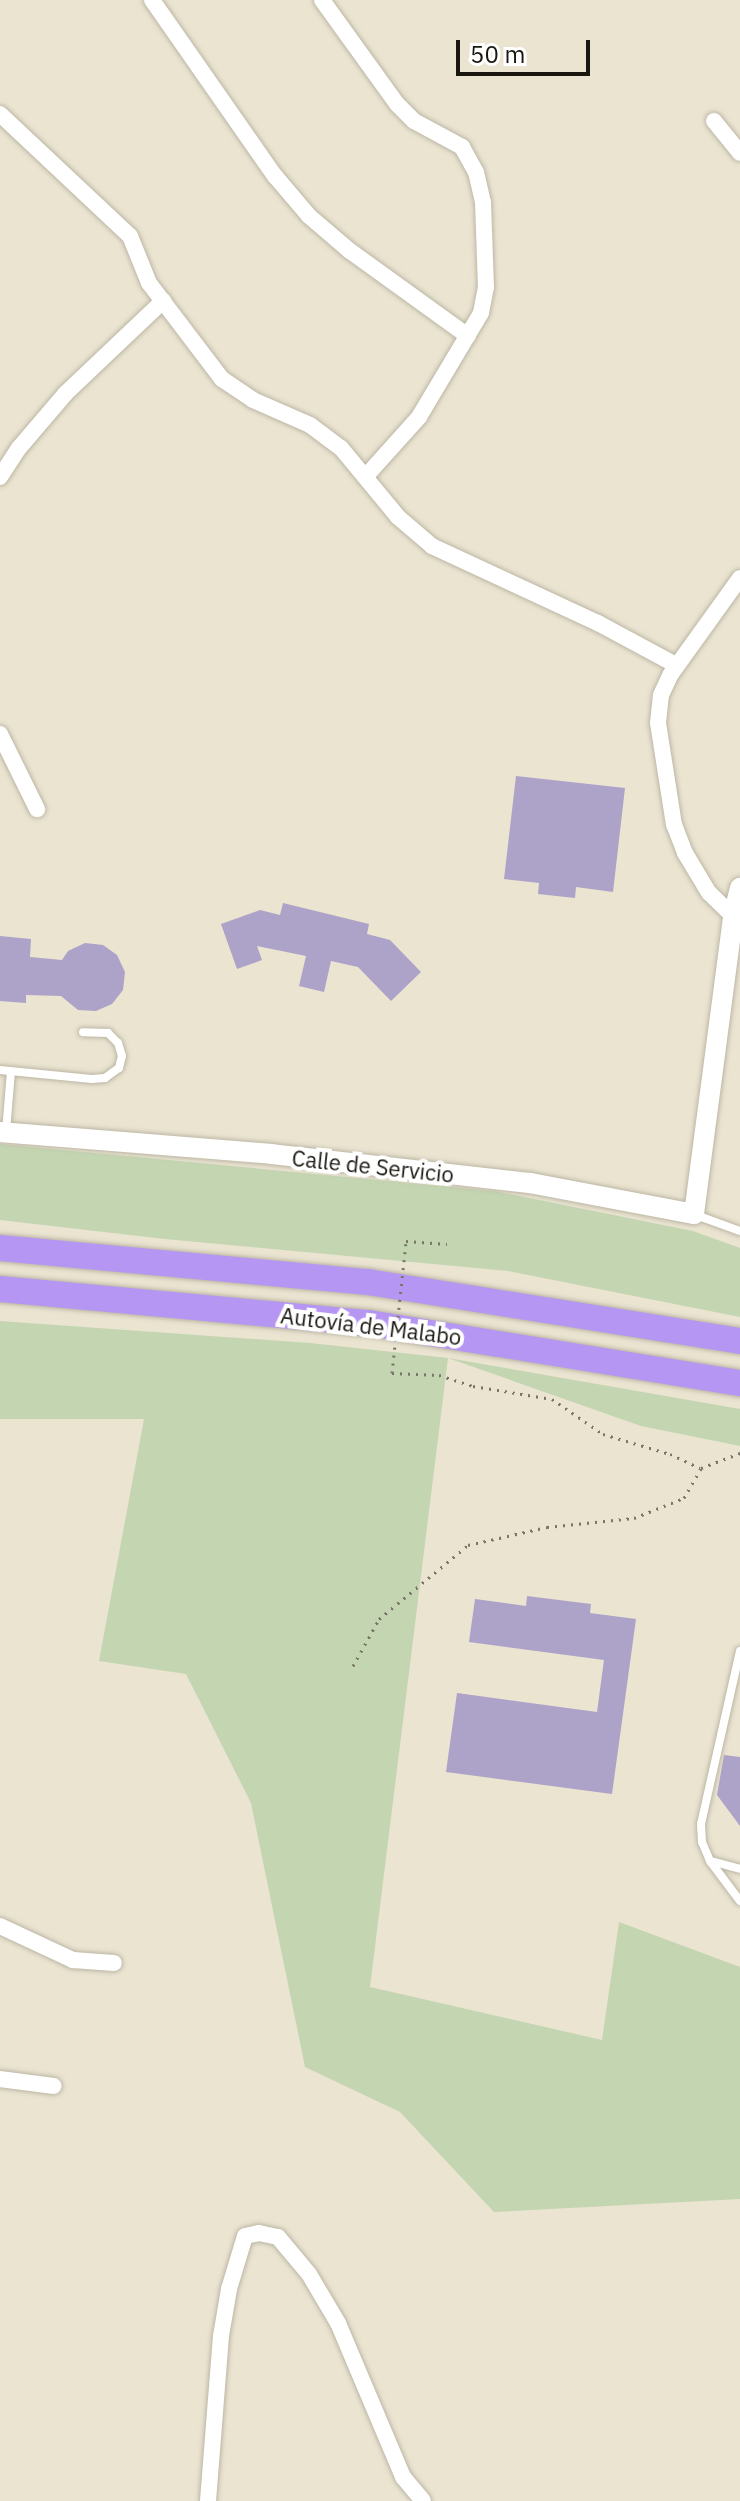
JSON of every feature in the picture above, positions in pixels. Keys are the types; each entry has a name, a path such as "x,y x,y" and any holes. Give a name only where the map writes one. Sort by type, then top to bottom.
{"highway":[{"name":"Autovía de Malabo","path":"0,1248 368,1282 508,1301 740,1341"},
{"name":"Autovía de Malabo","path":"0,1289 369,1323 740,1383"}],"street":[{"path":"152,0 275,176 309,216 350,251 468,336"},
{"path":"322,0 397,104 414,121 462,147 476,172 483,202 486,287 481,313 419,417 366,476"},
{"path":"0,114 130,236 149,283 222,379 253,400 310,425 341,448 398,517 432,546 598,623 676,665"},
{"path":"714,121 740,153"},
{"path":"0,477 19,448 66,393 163,301"},
{"path":"733,916 696,876 674,825 658,723 661,695 676,665 740,578"},
{"path":"0,734 37,809"},
{"path":"694,1214 733,916 740,888"},
{"name":"Calle de Servicio","path":"3,1132 271,1154 530,1183 694,1214"},
{"path":"0,1926 73,1960 114,1963"},
{"path":"0,2079 54,2086"},
{"path":"208,2501 221,2336 229,2289 245,2236 259,2233 278,2237 309,2274 343,2334 403,2477 423,2501"}],"lane":[{"path":"0,1070 105,1078 119,1068 122,1056 118,1043 108,1033 83,1032"},
{"path":"3,1132 11,1072"},
{"name":"Calle de Servicio","path":"694,1214 740,1231"},
{"path":"740,1651 701,1824 702,1842 710,1861 740,1901"},
{"path":"710,1861 740,1869"}],"path":[{"path":"447,1244 406,1241 392,1373 439,1375 473,1386 552,1399 603,1434 670,1454 701,1468"},
{"path":"353,1666 379,1619 468,1545 547,1527 634,1518 684,1498 701,1468 740,1453"}],"green space":[{"path":"0,1144 494,1191 693,1231 740,1248 740,1317 508,1271 165,1239 0,1220"},
{"path":"0,1321 310,1343 448,1358 370,1987 602,2040 619,1922 740,1967 740,2199 494,2212 400,2112 305,2067 251,1803 186,1674 99,1661 144,1419 0,1419"},
{"path":"448,1358 740,1409 740,1446 641,1426"}],"building":[{"path":"516,776 625,788 613,892 576,887 575,898 538,894 539,883 504,879"},
{"path":"283,903 369,924 367,934 390,940 421,972 391,1001 358,967 331,961 324,992 299,986 306,956 257,946 262,960 237,969 221,924 260,910 280,915"},
{"path":"0,936 31,939 30,957 62,960 68,951 85,943 103,945 117,955 125,972 123,990 112,1004 96,1011 78,1010 61,996 26,995 26,1003 0,1001"},
{"path":"527,1596 591,1604 590,1613 636,1619 612,1794 446,1772 457,1693 597,1712 604,1660 469,1642 475,1599 526,1606"},
{"path":"724,1755 740,1757 740,1826 717,1795"}]}
